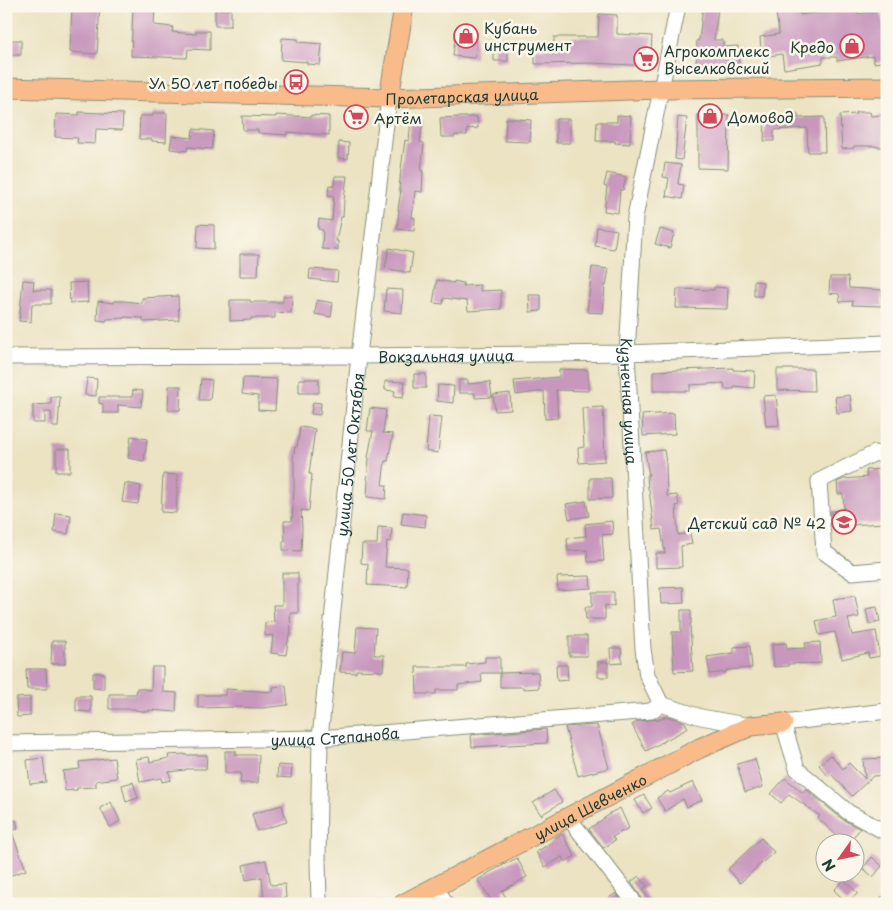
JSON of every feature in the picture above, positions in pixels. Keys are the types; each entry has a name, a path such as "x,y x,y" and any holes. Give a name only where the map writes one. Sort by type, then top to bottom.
{"main road":[{"name":"улица 50 лет Октября","path":"389,98 404,6"},
{"name":"Пролетарская улица","path":"6,88 389,98 661,89 887,87"},
{"name":"улица Шевченко","path":"403,904 700,748 751,726 783,723"}],"street":[{"name":"Кузнечная улица","path":"660,704 647,675 644,649 627,352 635,217 678,6"},
{"name":"улица 50 лет Октября","path":"319,904 320,738 359,356 389,98"},
{"name":"Вокзальная улица","path":"6,358 627,352 887,343"},
{"path":"887,457 875,453 819,482 824,552 852,572 887,569"},
{"path":"660,704 701,717 751,726"},
{"name":"улица Степанова","path":"6,743 320,738 651,711 660,704"},
{"path":"887,711 783,723 797,768 848,812 887,833"},
{"path":"568,818 632,899"},
{"path":"436,887 446,904"}],"building":[{"path":"72,6 100,6 97,54 70,52"},
{"path":"133,6 155,6 154,25 173,27 172,32 196,34 196,31 210,31 210,50 188,49 187,58 131,56"},
{"path":"703,6 718,8 714,40 723,40 723,47 738,46 739,66 696,68 697,40 699,40"},
{"path":"775,6 799,6 800,15 857,7 858,14 881,10 887,47 887,61 874,63 873,56 837,61 837,57 823,57 823,63 784,69 782,54 762,57 761,50 760,37 779,34"},
{"path":"215,9 231,9 231,26 215,26"},
{"path":"599,14 617,15 617,34 652,36 650,66 592,63 535,64 535,48 554,48 554,37 598,37"},
{"path":"456,29 477,32 475,58 453,56"},
{"path":"282,38 298,39 298,42 322,44 320,65 281,60"},
{"path":"8,40 21,40 21,55 8,55"},
{"path":"494,41 507,41 508,61 494,61"},
{"path":"79,112 123,114 122,130 96,129 95,144 77,143 78,138 55,137 56,114 79,115"},
{"path":"856,112 870,112 871,116 883,115 884,147 854,146 854,148 842,149 840,115 856,114"},
{"path":"153,113 167,113 166,142 139,139 140,116 153,116"},
{"path":"797,113 797,118 824,117 825,152 808,152 807,128 774,130 774,141 764,141 765,118 784,119 784,114"},
{"path":"276,115 329,116 329,135 287,132 287,135 258,133 258,130 243,130 242,116 276,117"},
{"path":"617,115 631,116 630,144 615,143 615,141 596,141 597,122 617,122"},
{"path":"698,115 729,115 728,169 698,168"},
{"path":"477,117 478,128 467,129 467,135 441,137 440,118"},
{"path":"678,117 687,118 682,160 675,159"},
{"path":"411,118 423,120 420,142 424,143 421,171 423,171 422,192 415,191 412,217 415,218 414,231 397,229 401,169 405,140 409,141"},
{"path":"506,118 531,120 530,142 505,141"},
{"path":"556,119 570,119 570,143 556,143"},
{"path":"193,129 214,131 212,149 188,147 187,151 170,149 172,136 192,138"},
{"path":"339,142 349,143 348,159 338,158"},
{"path":"665,163 681,165 678,184 684,185 682,199 666,196 669,178 663,177"},
{"path":"607,173 626,177 623,190 620,190 618,213 604,211 607,187 604,186"},
{"path":"335,176 347,176 343,217 341,217 336,241 338,241 338,250 322,249 323,230 318,229 319,219 332,221 334,196 328,195 329,185 334,186"},
{"path":"198,224 214,225 214,249 197,248"},
{"path":"597,227 617,230 614,249 595,246"},
{"path":"660,229 674,233 670,248 655,244"},
{"path":"389,248 413,253 410,273 385,268"},
{"path":"240,254 259,254 258,276 240,276"},
{"path":"592,267 609,269 605,285 603,313 587,312"},
{"path":"310,269 338,271 337,282 309,279"},
{"path":"830,277 848,277 849,288 882,290 882,306 852,305 853,301 840,302 839,294 829,293"},
{"path":"23,280 34,281 33,290 51,290 51,304 32,304 31,322 19,321"},
{"path":"437,280 463,283 463,286 480,285 480,291 501,290 501,309 468,311 467,301 444,298 443,304 433,303"},
{"path":"754,281 763,282 762,296 754,296"},
{"path":"87,282 88,302 70,303 69,283"},
{"path":"714,287 728,288 727,309 676,308 677,289 714,290"},
{"path":"386,289 403,290 402,313 384,311"},
{"path":"529,295 541,295 541,311 530,312"},
{"path":"178,296 179,320 143,322 143,318 124,317 107,319 106,321 97,320 98,301 142,303 142,298"},
{"path":"283,296 292,296 291,313 275,312 275,318 251,318 251,320 230,321 230,300 283,302"},
{"path":"317,300 333,303 331,317 315,314"},
{"path":"733,368 733,370 755,371 754,388 734,386 734,389 725,389 724,383 690,385 690,391 653,391 653,371"},
{"path":"559,369 588,370 588,391 556,390 558,418 545,419 544,391 516,395 514,381 559,377"},
{"path":"777,369 813,369 814,391 777,390"},
{"path":"414,374 426,374 426,388 414,388"},
{"path":"87,378 97,379 96,396 85,395"},
{"path":"243,378 277,379 275,411 258,410 258,396 242,394"},
{"path":"201,379 212,380 210,400 199,400"},
{"path":"299,379 319,379 319,393 299,393"},
{"path":"459,380 468,380 468,384 490,382 492,397 475,398 475,393 459,393"},
{"path":"385,381 405,382 403,398 394,397 395,391 385,390"},
{"path":"438,385 454,386 453,403 437,401"},
{"path":"169,386 181,386 180,410 168,410"},
{"path":"133,390 143,391 141,407 118,405 118,413 103,413 103,404 99,403 99,397 132,397"},
{"path":"510,393 511,410 495,411 493,395"},
{"path":"776,395 779,425 766,426 763,396"},
{"path":"850,395 852,411 837,413 835,397"},
{"path":"51,397 60,397 58,427 52,427 51,412 45,412 45,423 33,423 33,405 51,404"},
{"path":"313,402 321,403 320,415 311,414"},
{"path":"603,407 605,461 579,463 578,448 584,447 582,408"},
{"path":"370,408 386,410 383,433 393,434 388,461 385,461 382,485 387,485 386,499 367,497 368,457 373,431 367,431"},
{"path":"674,413 675,434 643,436 642,415"},
{"path":"429,416 442,417 438,453 426,451"},
{"path":"300,427 315,429 309,474 312,474 309,511 301,510 301,551 283,550 283,541 285,541 284,521 292,521 293,460"},
{"path":"131,436 147,439 144,461 128,458"},
{"path":"56,449 70,449 70,472 56,472"},
{"path":"664,450 667,496 677,495 679,505 676,506 678,535 690,533 692,544 681,546 682,567 656,568 656,553 665,553 661,529 654,530 645,452"},
{"path":"881,469 885,523 832,526 831,511 844,510 843,494 838,494 837,482 844,479 867,477 866,470"},
{"path":"163,474 178,475 176,513 161,512"},
{"path":"590,478 611,478 612,498 590,499"},
{"path":"125,483 141,486 138,504 122,502"},
{"path":"586,501 589,516 569,519 566,504"},
{"path":"403,512 426,515 425,527 401,524"},
{"path":"56,513 71,515 68,534 54,532"},
{"path":"612,521 613,534 602,535 604,561 588,562 587,550 568,551 567,538 586,536 585,524"},
{"path":"378,527 392,528 391,542 387,541 385,567 408,568 407,587 367,585 368,564 361,563 362,544 377,544"},
{"path":"282,573 298,573 298,613 290,613 291,635 289,635 286,655 271,653 273,635 265,636 265,623 274,622 273,605 282,605"},
{"path":"590,576 591,588 558,590 557,577"},
{"path":"683,587 684,603 661,604 660,588"},
{"path":"592,592 614,592 614,606 605,605 605,619 586,619 585,607 592,607"},
{"path":"855,596 859,617 848,619 852,635 876,631 880,656 869,658 868,653 842,659 835,632 819,635 816,621 836,617 833,599"},
{"path":"877,607 880,622 869,624 866,609"},
{"path":"681,610 691,610 693,671 674,672 672,632 681,632"},
{"path":"357,627 376,628 374,655 384,655 383,671 356,670 356,673 340,672 342,652 355,653"},
{"path":"569,636 587,636 587,656 569,656"},
{"path":"52,641 65,641 65,664 51,664"},
{"path":"820,642 821,663 788,664 788,666 774,667 772,644 786,643 787,649 806,648 805,643"},
{"path":"750,646 752,668 726,670 727,672 710,674 707,657 734,653 734,647"},
{"path":"610,648 621,648 622,663 611,664"},
{"path":"485,657 500,657 500,673 481,673 482,682 458,685 458,690 436,690 436,694 417,694 416,667 466,667 466,664 485,662"},
{"path":"598,662 608,662 608,677 598,677"},
{"path":"556,665 567,665 568,680 557,681"},
{"path":"152,667 163,667 163,692 177,693 176,712 109,709 109,694 136,694 137,688 151,690"},
{"path":"26,669 46,669 47,689 27,689"},
{"path":"538,672 539,688 500,687 500,673"},
{"path":"93,673 104,673 104,689 93,688"},
{"path":"286,686 288,705 262,708 198,708 198,695 226,695 226,689 273,692 273,687"},
{"path":"76,696 91,696 91,712 76,711"},
{"path":"30,697 30,716 17,717 16,698"},
{"path":"666,716 685,722 688,728 646,751 632,725 638,721 656,719 657,721"},
{"path":"597,725 609,768 578,776 565,727"},
{"path":"546,729 547,743 472,747 471,735"},
{"path":"225,751 236,751 236,755 259,755 258,783 240,783 241,773 225,773"},
{"path":"168,755 207,755 206,769 186,769 169,772 171,780 162,782 161,778 140,782 136,759 149,757 150,762 169,758"},
{"path":"831,755 843,769 849,763 865,779 863,759 887,758 887,775 873,776 852,796 831,774 828,776 819,765"},
{"path":"43,758 46,782 30,784 27,760"},
{"path":"114,758 117,778 96,781 96,787 65,791 63,771 80,769 79,762"},
{"path":"755,759 763,787 745,792 737,764"},
{"path":"278,765 292,766 291,778 277,777"},
{"path":"785,778 803,793 806,789 842,819 860,829 857,832 833,832 818,818 820,816 789,794 781,803 771,794"},
{"path":"133,782 138,798 126,802 122,785"},
{"path":"693,782 702,800 687,807 683,799 665,811 657,798 668,791 670,793"},
{"path":"554,790 562,802 541,815 533,803"},
{"path":"644,795 652,808 643,813 635,800"},
{"path":"111,802 120,821 110,827 100,808"},
{"path":"282,805 287,822 257,831 252,814"},
{"path":"620,808 629,828 612,837 615,840 604,848 589,829"},
{"path":"6,820 8,822 16,820 18,829 11,830 26,870 6,877"},
{"path":"562,834 575,856 565,862 562,857 545,867 536,852"},
{"path":"761,838 774,852 740,883 728,869"},
{"path":"872,857 882,866 873,877 866,871 866,864"},
{"path":"517,858 527,877 502,891 507,899 500,904 494,904 478,880"},
{"path":"266,860 271,885 285,884 286,898 264,900 262,877 246,880 243,865"},
{"path":"639,876 647,886 642,890 653,904 640,904 641,897 631,882"},
{"path":"842,882 846,882 858,893 847,903 834,890"},
{"path":"616,893 624,904 613,904 609,898"}],"place":[{"name":"Кубань инструмент","path":"466,36"},
{"name":"Кредо","path":"852,46"},
{"name":"Агрокомплекс Выселковский","path":"646,59"},
{"name":"Ул 50 лет победы","path":"296,82"},
{"name":"Домовод","path":"710,116"},
{"name":"Артём","path":"356,117"},
{"name":"Детский сад № 42","path":"844,522"}]}
